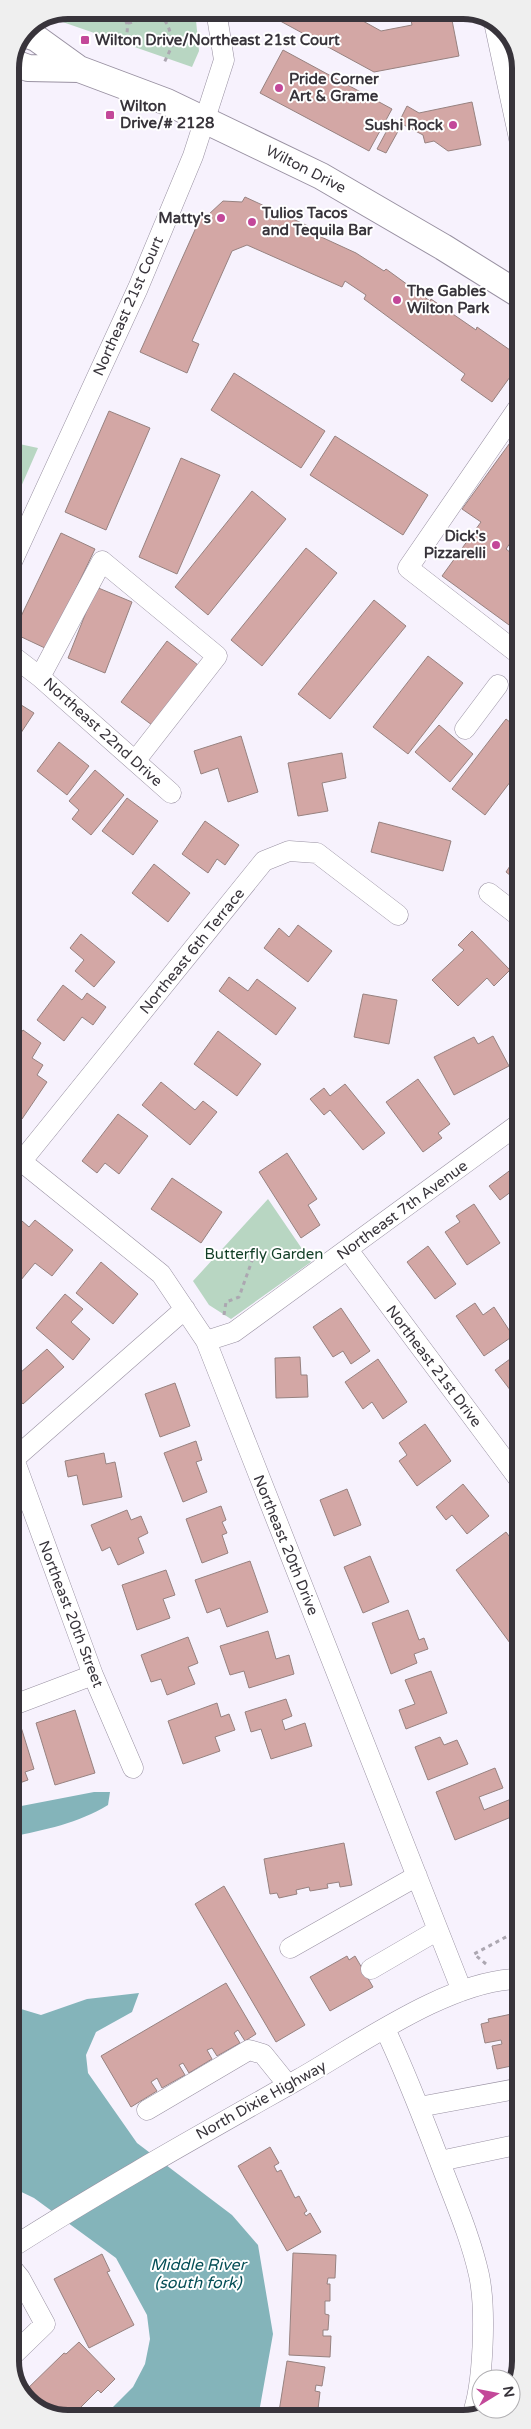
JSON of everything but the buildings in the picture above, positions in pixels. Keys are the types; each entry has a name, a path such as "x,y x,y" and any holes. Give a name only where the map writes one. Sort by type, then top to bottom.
{"main road":[{"name":"Wilton Drive","path":"31,36 36,38 79,69 167,102 321,176 512,283"},
{"name":"Wilton Drive","path":"19,65 28,68 79,69"}],"street":[{"name":"Northeast 21st Court","path":"19,545 138,288 193,156 224,60 217,19"},
{"path":"496,32 512,106"},
{"path":"512,417 408,568 512,649"},
{"path":"40,677 102,562 217,656 136,760"},
{"name":"Northeast 22nd Drive","path":"19,661 136,760 171,793"},
{"path":"465,729 498,686"},
{"name":"Northeast 6th Terrace","path":"19,1154 264,862 289,851 317,853 398,915"},
{"path":"489,893 512,911"},
{"name":"Northeast 7th Avenue","path":"206,1341 234,1332 512,1129"},
{"name":"Northeast 20th Drive","path":"19,1160 161,1274 206,1341 462,1991"},
{"name":"Northeast 21st Drive","path":"348,1250 512,1470"},
{"path":"19,1451 185,1309"},
{"name":"Northeast 20th Street","path":"19,1476 93,1675 133,1768"},
{"path":"19,1703 93,1675"},
{"path":"290,1948 417,1876"},
{"path":"371,1969 438,1930"},
{"name":"North Dixie Highway","path":"19,2243 164,2154 437,2000 492,1982 512,1980"},
{"path":"385,2029 440,2161 479,2276 483,2323 479,2369"},
{"path":"147,2110 249,2050 262,2054 288,2085"},
{"path":"419,2107 512,2090"},
{"path":"440,2161 512,2146"},
{"path":"19,2277 45,2324 19,2349"}],"path":[{"path":"123,46 128,31 128,23 125,19"},
{"path":"128,23 137,22 142,19"},
{"path":"164,19 174,44"},
{"path":"164,63 174,44 186,38 202,36"},
{"path":"234,1332 224,1315 226,1302 239,1297 253,1258"},
{"path":"489,1966 474,1954 512,1934"}],"green space":[{"path":"196,19 199,51 192,67 57,20"},
{"path":"19,444 38,448 19,491"},
{"name":"Butterfly Garden","path":"268,1199 311,1262 231,1319 209,1305 193,1281"}],"water":[{"path":"94,1792 110,1792 108,1805 85,1817 49,1829 19,1835 19,1806"},
{"name":"Middle River (south fork)","path":"139,1993 132,2012 96,2032 86,2055 88,2073 137,2143 232,2215 258,2245 273,2334 259,2410 110,2410 133,2387 145,2364 150,2339 147,2315 116,2258 34,2198 19,2191 19,2008 41,2015 87,1999"}],"place":[{"name":"Wilton Drive/Northeast 21st Court","path":"85,40"},
{"name":"Pride Corner Art & Grame","path":"279,88"},
{"name":"Wilton Drive/# 2128","path":"110,115"},
{"name":"Sushi Rock","path":"453,125"},
{"name":"Matty's","path":"221,218"},
{"name":"Tulios Tacos and Tequila Bar","path":"252,222"},
{"name":"The Gables Wilton Park","path":"397,300"},
{"name":"Dick's Pizzarelli","path":"496,545"}]}
